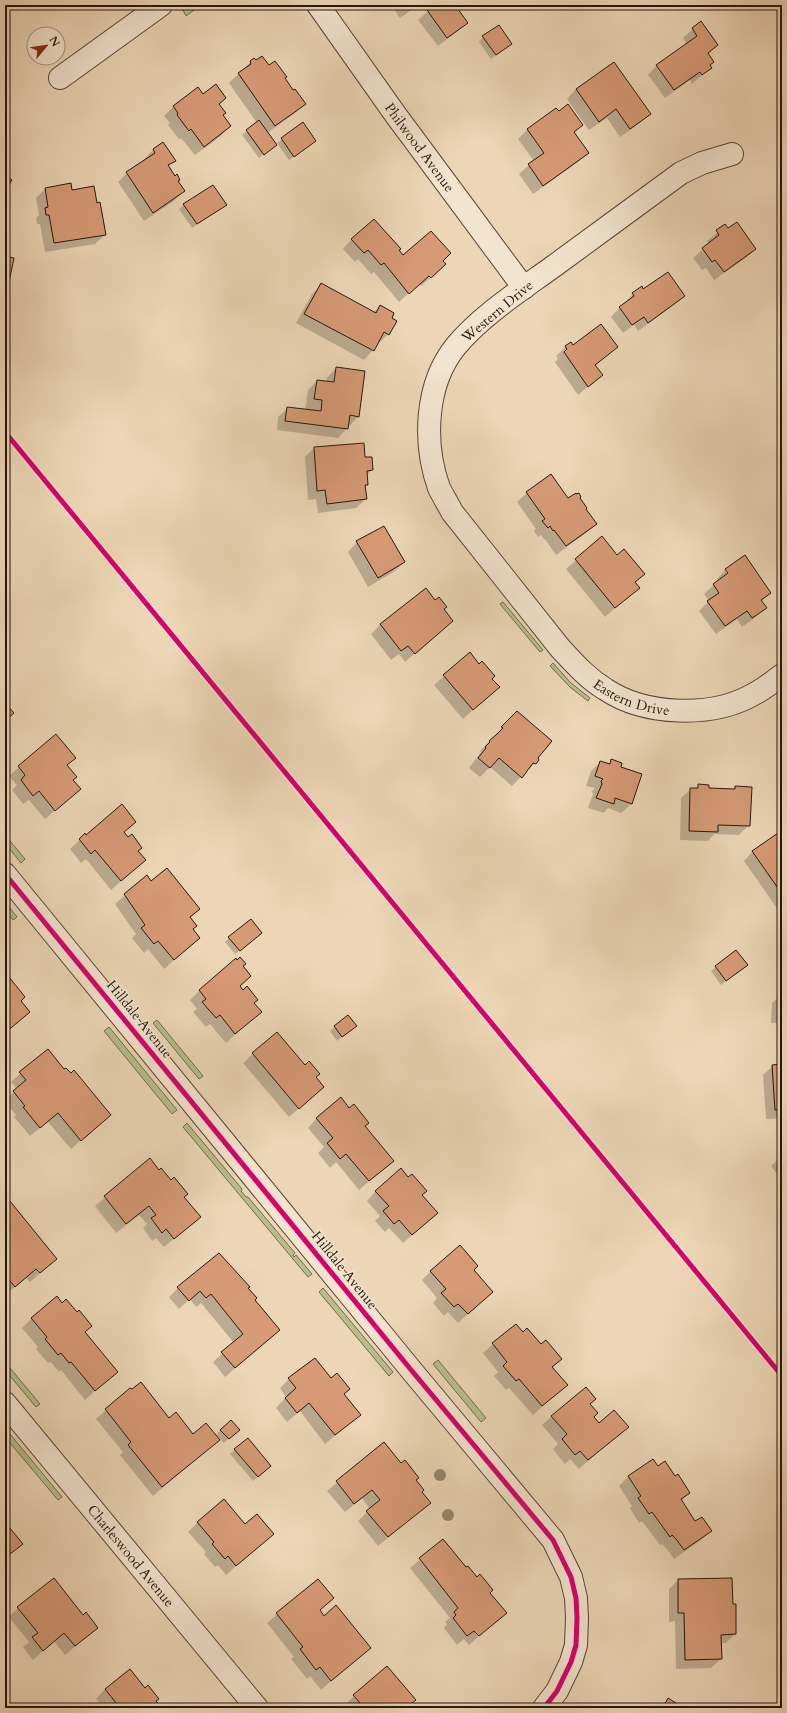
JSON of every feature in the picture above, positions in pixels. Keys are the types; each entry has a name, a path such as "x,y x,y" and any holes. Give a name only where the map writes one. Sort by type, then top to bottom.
{"street":[{"path":"60,78 161,5"},
{"name":"Philwood Avenue","path":"318,5 524,288"},
{"name":"Western Drive","path":"516,592 452,512 440,489 431,454 429,428 437,381 455,347 474,327 524,288 681,173 702,163 732,154"},
{"name":"Eastern Drive","path":"516,592 560,648 579,669 606,690 636,704 684,711 712,708 730,704 754,695 780,681"},
{"name":"Hilldale Avenue","path":"5,874 412,1371 553,1540 571,1577 576,1598 578,1618 576,1645 571,1662 557,1691 544,1708"},
{"name":"Charleswood Avenue","path":"5,1403 257,1708"}],"green space":[{"path":"190,5 201,5 186,16 183,10"},
{"path":"503,602 543,650 540,652 500,604"},
{"path":"553,663 571,683 590,698 588,701 570,687 550,666"},
{"path":"5,835 25,859 21,863 5,843"},
{"path":"5,902 17,917 13,920 5,910"},
{"path":"157,1020 203,1076 199,1079 153,1023"},
{"path":"109,1027 177,1110 172,1114 104,1031"},
{"path":"187,1123 242,1189 241,1191 246,1197 248,1197 295,1253 293,1255 294,1257 296,1255 312,1274 308,1277 183,1127"},
{"path":"323,1288 393,1372 389,1376 319,1292"},
{"path":"438,1360 486,1418 481,1422 433,1364"},
{"path":"5,1362 40,1404 36,1407 5,1370"},
{"path":"5,1428 62,1497 58,1500 5,1437"}],"building":[{"path":"407,5 416,5 410,9"},
{"path":"433,5 455,5 468,23 447,38 427,10"},
{"path":"701,21 718,45 708,53 714,62 710,65 712,68 702,75 700,72 674,90 656,65 697,36 692,28"},
{"path":"499,25 512,44 496,55 482,36"},
{"path":"262,56 269,65 275,61 287,77 285,78 293,90 295,89 306,104 275,126 238,73 251,64 250,61 254,58 256,60"},
{"path":"614,62 651,114 630,129 616,109 599,122 576,89"},
{"path":"216,84 226,98 219,104 226,113 223,115 231,126 204,147 191,129 189,131 177,115 178,113 173,106 198,87 203,94"},
{"path":"568,104 583,125 574,132 589,153 543,186 528,164 544,153 527,129 556,108 559,111"},
{"path":"259,120 277,145 264,155 246,130"},
{"path":"303,122 316,141 294,157 281,138"},
{"path":"163,142 176,161 168,165 175,176 177,174 180,180 178,181 185,191 153,213 126,172 155,153 153,149"},
{"path":"5,175 12,180 5,191"},
{"path":"71,183 72,190 94,186 97,203 100,202 106,235 54,243 49,215 46,215 45,208 48,207 45,188"},
{"path":"213,185 227,205 197,224 183,204"},
{"path":"374,219 401,249 399,250 403,255 431,231 451,253 443,261 446,264 431,278 429,276 409,294 384,263 381,265 368,250 364,253 351,239"},
{"path":"737,222 756,249 724,272 715,260 712,262 702,248 719,235 716,230 725,224 728,228"},
{"path":"5,256 14,258 9,282 5,281"},
{"path":"668,272 685,296 648,323 644,317 632,325 619,307 634,296 632,293 642,286 643,289"},
{"path":"321,283 376,313 380,305 394,313 392,318 397,321 389,335 384,332 374,351 304,314"},
{"path":"601,324 618,347 595,365 603,375 588,387 564,352 567,349 565,346 571,342 573,345"},
{"path":"336,367 365,371 359,417 350,415 348,429 285,421 287,407 321,411 322,400 314,399 317,380 334,382"},
{"path":"364,443 365,457 372,457 373,470 367,471 368,485 365,485 367,499 327,504 325,490 317,491 314,447"},
{"path":"551,474 568,498 576,493 579,493 580,498 587,508 586,509 597,524 566,546 554,530 553,531 550,526 548,528 542,521 545,519 526,492"},
{"path":"384,526 405,562 378,578 356,541"},
{"path":"602,536 617,555 624,549 645,574 635,582 640,588 615,608 575,559"},
{"path":"745,555 771,593 761,600 767,608 752,618 747,611 725,626 707,601 719,593 713,584 728,573 725,569"},
{"path":"426,588 435,600 439,597 447,607 444,609 453,621 415,654 408,646 401,651 380,624"},
{"path":"470,652 479,664 482,661 495,676 492,679 500,687 473,710 443,675"},
{"path":"5,695 10,701 6,704 14,713 5,721"},
{"path":"517,711 552,741 538,758 539,760 536,764 533,763 522,778 499,758 490,768 478,758 490,742 489,741 503,728 501,727"},
{"path":"56,734 76,758 67,765 77,777 73,780 81,789 55,811 39,791 33,796 21,780 25,775 18,766"},
{"path":"611,759 622,763 621,767 642,774 632,804 615,798 614,804 596,798 603,779 595,776 600,761 610,764"},
{"path":"698,784 709,785 709,788 735,789 735,786 752,787 750,826 718,825 718,832 689,831 690,788 698,788"},
{"path":"122,804 136,822 124,832 128,837 132,834 142,848 138,851 146,860 121,881 95,850 91,854 79,839 85,833 86,835"},
{"path":"778,833 782,839 782,894 752,851"},
{"path":"167,868 200,909 190,917 197,926 193,929 200,938 174,960 158,941 154,944 141,928 145,925 124,894 147,875 151,881"},
{"path":"251,919 262,933 240,951 228,937"},
{"path":"736,950 748,965 726,981 715,966"},
{"path":"240,957 246,964 243,966 251,976 240,986 243,990 247,986 258,1000 254,1003 262,1012 235,1034 220,1015 216,1018 202,1002 206,999 199,990 236,958 237,960"},
{"path":"5,972 25,997 21,1001 30,1012 5,1033"},
{"path":"781,993 782,1014 780,1014"},
{"path":"348,1015 357,1026 342,1037 334,1026"},
{"path":"277,1032 305,1065 309,1061 320,1074 316,1077 324,1087 299,1109 252,1053"},
{"path":"48,1049 64,1069 66,1068 71,1073 74,1070 111,1115 81,1141 58,1113 40,1128 23,1107 25,1106 13,1091 26,1080 19,1072"},
{"path":"782,1064 782,1110 775,1110 772,1065"},
{"path":"341,1097 349,1108 354,1104 369,1123 365,1126 394,1161 369,1181 346,1154 340,1159 327,1143 333,1138 316,1118"},
{"path":"150,1158 159,1170 161,1168 171,1180 174,1177 188,1194 184,1197 201,1217 174,1239 166,1229 162,1233 151,1218 156,1215 149,1206 126,1224 104,1196"},
{"path":"401,1168 408,1177 412,1174 427,1191 422,1195 438,1213 412,1235 399,1220 394,1224 383,1211 389,1206 375,1191"},
{"path":"5,1195 57,1259 40,1273 36,1269 15,1287 5,1275"},
{"path":"460,1245 478,1266 474,1270 493,1292 468,1314 458,1304 454,1307 441,1293 446,1289 430,1271"},
{"path":"219,1253 250,1287 248,1288 257,1298 255,1300 280,1330 235,1368 221,1352 243,1334 211,1294 206,1298 200,1291 189,1301 177,1287"},
{"path":"57,1296 62,1303 66,1299 77,1312 79,1310 92,1326 85,1332 118,1372 95,1391 71,1362 69,1363 61,1353 58,1355 45,1339 47,1337 31,1318"},
{"path":"516,1324 523,1332 527,1328 541,1344 546,1340 562,1359 552,1367 568,1385 542,1406 519,1379 516,1381 503,1366 507,1362 492,1343"},
{"path":"315,1358 331,1378 337,1373 350,1389 344,1394 361,1415 335,1435 309,1403 297,1413 285,1398 296,1388 288,1378"},
{"path":"141,1382 169,1418 176,1412 193,1434 206,1423 220,1440 162,1487 128,1445 131,1442 105,1409 130,1388 132,1389"},
{"path":"586,1387 596,1399 590,1404 598,1413 594,1417 599,1423 614,1410 629,1427 588,1460 580,1451 575,1455 562,1439 567,1434 551,1416"},
{"path":"231,1420 240,1430 229,1439 220,1430"},
{"path":"248,1438 271,1466 258,1477 234,1449"},
{"path":"384,1442 401,1463 405,1460 419,1478 416,1480 424,1490 422,1492 431,1503 388,1537 366,1511 380,1500 372,1490 354,1504 336,1481"},
{"path":"653,1459 658,1466 665,1461 675,1476 678,1474 690,1493 681,1499 695,1521 702,1517 712,1531 684,1550 672,1535 670,1537 652,1512 649,1514 638,1498 641,1496 628,1476"},
{"path":"224,1499 245,1524 257,1514 274,1534 236,1566 228,1556 225,1559 212,1544 214,1542 197,1522"},
{"path":"5,1522 23,1544 5,1558"},
{"path":"443,1539 466,1567 468,1566 477,1577 480,1574 493,1590 490,1593 507,1613 479,1636 474,1631 467,1636 453,1618 456,1615 454,1612 458,1608 419,1558"},
{"path":"54,1578 83,1615 86,1612 98,1628 75,1646 64,1633 43,1651 32,1637 38,1633 17,1607"},
{"path":"732,1578 733,1604 736,1604 736,1634 721,1635 722,1659 685,1660 684,1613 678,1613 678,1579"},
{"path":"318,1579 334,1598 320,1610 324,1616 336,1605 371,1648 331,1681 320,1667 316,1670 300,1649 303,1647 276,1613"},
{"path":"387,1666 416,1700 406,1708 355,1708 360,1703 353,1695"},
{"path":"130,1669 145,1688 148,1685 159,1699 156,1701 161,1708 120,1708 105,1689"},
{"path":"668,1698 684,1708 659,1708 660,1705 663,1707"}],"cycle path":[{"path":"5,432 782,1376"},
{"path":"5,874 412,1371 553,1540 571,1577 576,1598 576,1645 571,1662 557,1691 544,1708"}]}
